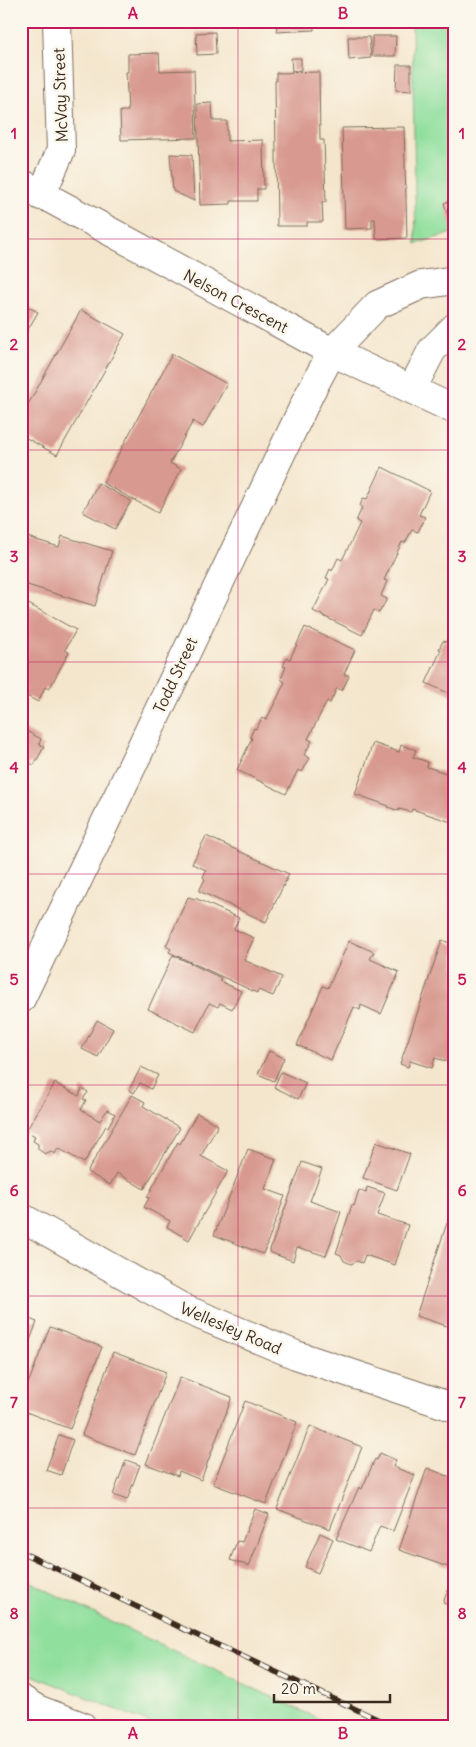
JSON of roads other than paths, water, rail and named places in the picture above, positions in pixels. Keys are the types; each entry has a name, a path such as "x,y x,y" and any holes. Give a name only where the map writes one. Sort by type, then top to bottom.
{"street":[{"name":"McVay Street","path":"31,190 61,150 58,21"},
{"name":"Nelson Crescent","path":"31,190 332,352 455,410"},
{"name":"Todd Street","path":"21,999 310,392 332,352 377,305 421,285 455,280"},
{"path":"412,389 432,350 455,327"},
{"name":"Wellesley Road","path":"21,1217 194,1313 296,1356 455,1408"},
{"path":"21,1699 38,1709 82,1726"}],"railway":[{"path":"21,1552 392,1726"}]}
